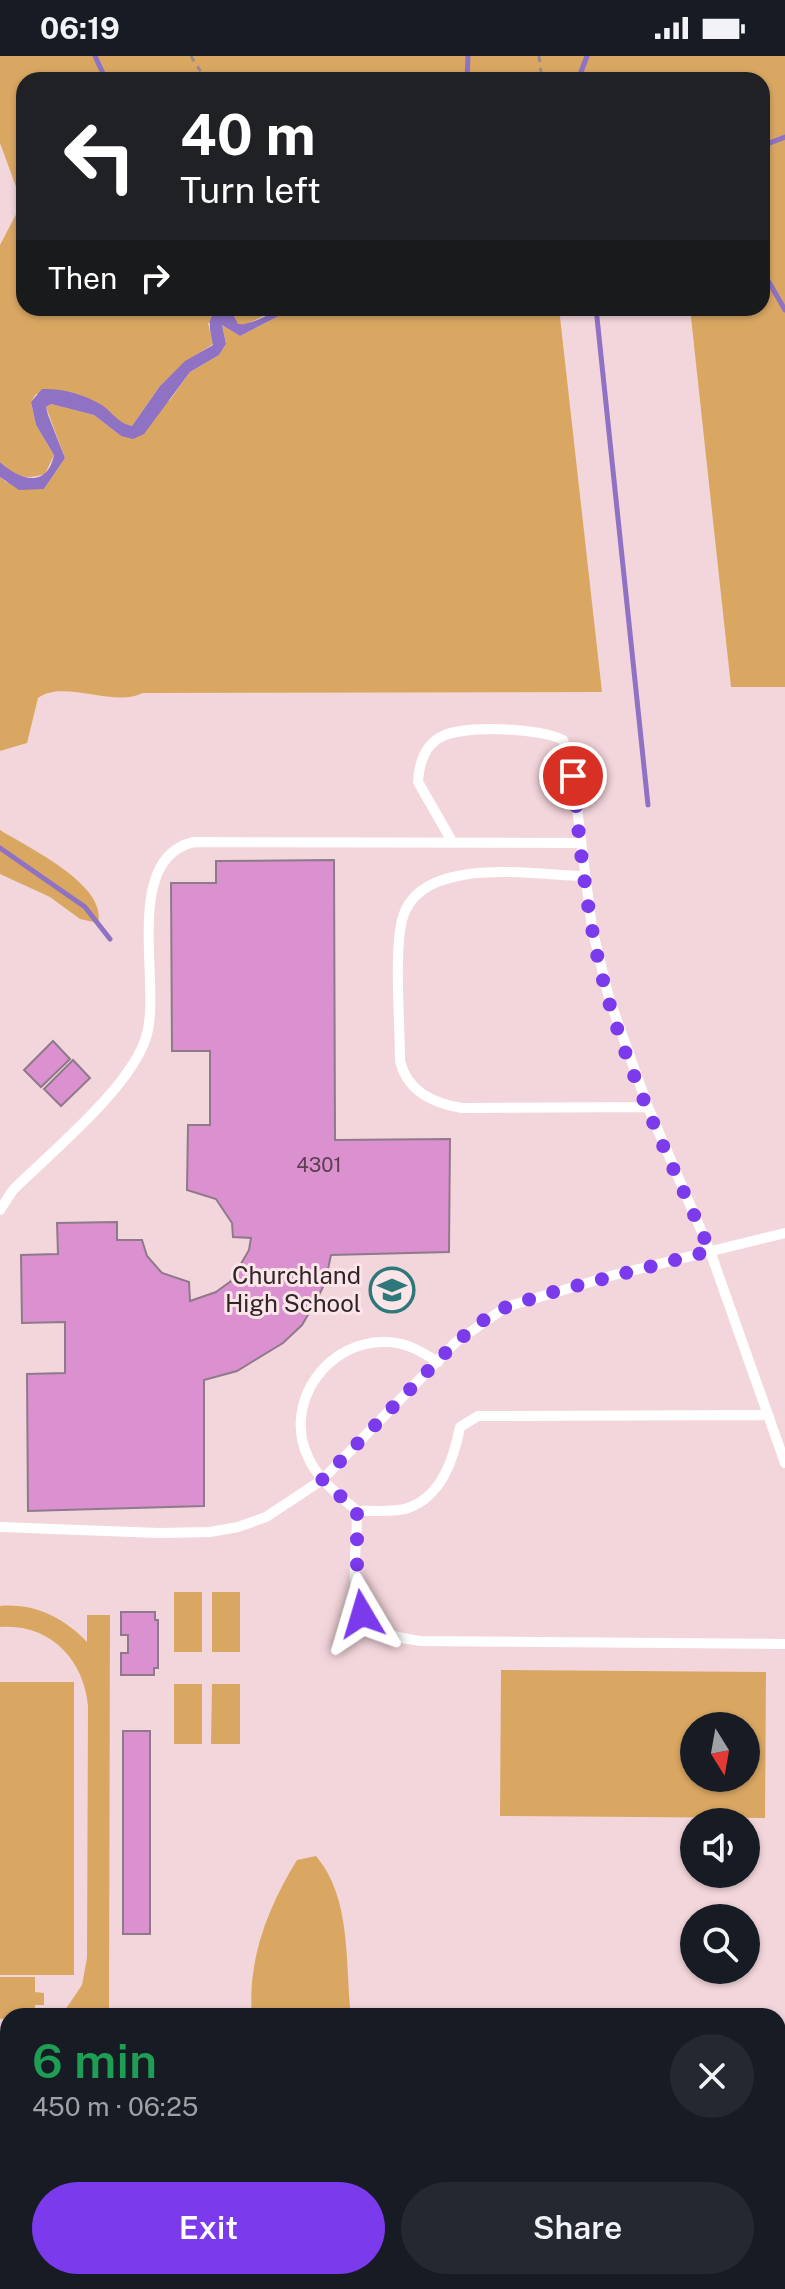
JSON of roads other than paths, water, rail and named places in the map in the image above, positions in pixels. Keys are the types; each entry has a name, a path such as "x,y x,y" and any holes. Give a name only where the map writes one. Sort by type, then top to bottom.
{"lane":[{"path":"453,843 418,782 426,751 439,738 456,732 539,731 563,740 569,753 584,876 609,998 648,1107 710,1251 785,1463"},
{"path":"0,1210 13,1190 116,1088 139,1054 150,1017 150,894 158,870 171,852 194,842 580,843"},
{"path":"584,876 462,873 442,878 409,903 402,920 400,940 400,1061 403,1074 410,1086 422,1094 442,1105 462,1108 648,1107"},
{"path":"0,1527 210,1532 266,1517 322,1480 456,1342 506,1307 785,1233"},
{"path":"438,1362 414,1348 387,1341 360,1345 335,1356 316,1376 303,1401 300,1428 306,1455 322,1480 357,1511 407,1508 431,1491 453,1460 460,1427 478,1416 768,1415"},
{"path":"357,1511 357,1600 369,1625 396,1639 785,1644"}],"waterway":[{"path":"95,56 102,72"},
{"path":"467,72 468,56"},
{"path":"581,72 587,56"},
{"path":"770,143 785,137"},
{"path":"770,284 785,310"},
{"path":"597,316 648,805"},
{"path":"0,848 85,907 110,939"}],"place":[{"name":"Churchland High School","path":"392,1290"}]}
